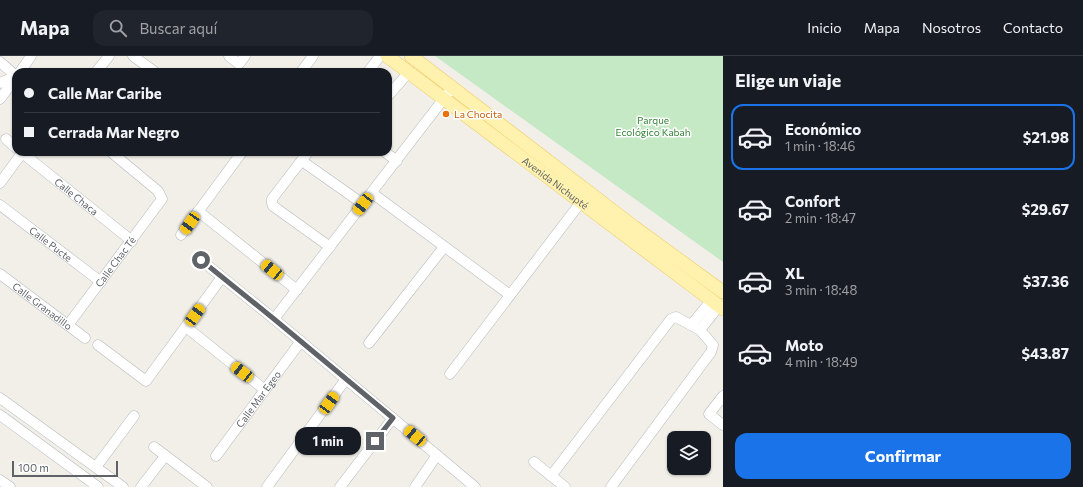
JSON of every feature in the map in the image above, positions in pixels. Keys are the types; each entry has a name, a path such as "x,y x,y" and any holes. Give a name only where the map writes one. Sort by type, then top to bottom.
{"main road":[{"name":"Avenida Nichupté","path":"387,56 409,72 449,94 630,232 718,305"},
{"name":"Avenida Nichupté","path":"411,56 449,94 581,202 723,292"}],"street":[{"path":"23,68 31,56"},
{"path":"99,68 109,56"},
{"path":"133,56 150,68"},
{"path":"229,56 240,64 245,56"},
{"path":"304,68 313,56"},
{"path":"371,68 380,56"},
{"path":"0,62 12,72"},
{"path":"392,91 409,72"},
{"path":"0,83 12,78"},
{"path":"0,98 12,82"},
{"path":"274,319 449,94"},
{"name":"Calle Chaca","path":"6,139 12,144"},
{"path":"0,183 17,156"},
{"name":"Calle Chaca","path":"26,156 132,241"},
{"name":"Calle Chac Té","path":"68,325 162,199 158,191 115,156"},
{"path":"181,235 239,156"},
{"path":"305,156 272,199 272,203 330,247"},
{"path":"390,156 397,161"},
{"path":"302,161 363,204"},
{"path":"372,193 510,295"},
{"path":"450,374 581,202"},
{"name":"Calle Pucte","path":"0,205 101,282"},
{"path":"198,211 297,290"},
{"path":"369,343 444,247"},
{"path":"201,260 301,341 475,487"},
{"name":"Calle Granadillo","path":"0,274 85,338"},
{"path":"98,346 146,381 222,277"},
{"path":"696,327 718,305"},
{"path":"551,476 671,319 676,317 696,327 713,345 711,352 611,487"},
{"path":"186,327 265,390"},
{"name":"Calle Mar Egeo","path":"216,456 301,341"},
{"path":"268,487 346,379"},
{"path":"723,396 709,414 723,425"},
{"path":"0,398 123,487"},
{"path":"0,415 98,487"},
{"path":"96,467 134,416"},
{"path":"340,487 393,418"},
{"path":"154,448 207,487"},
{"path":"415,487 437,455"},
{"path":"141,487 165,456"},
{"path":"534,462 565,487"},
{"path":"0,480 10,487"}],"green space":[{"name":"Parque Ecológico Kabah","path":"435,56 723,56 723,262"}],"place":[{"name":"La Chocita","path":"446,114"}],"route":[{"path":"201,260 393,418 375,441"}]}
